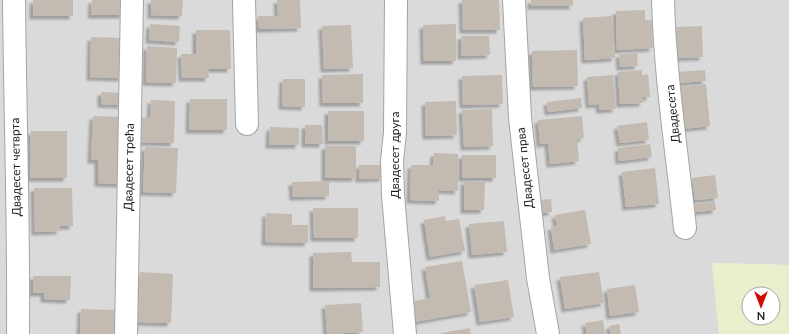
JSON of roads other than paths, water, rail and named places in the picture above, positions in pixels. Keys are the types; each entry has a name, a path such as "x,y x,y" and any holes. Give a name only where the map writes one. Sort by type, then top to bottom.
{"street":[{"name":"Двадесет четврта","path":"14,0 19,262 18,334"},
{"name":"Двадесет трећа","path":"126,334 132,0"},
{"path":"244,0 247,124"},
{"name":"Двадесет друга","path":"396,0 395,134 392,161 405,334"},
{"name":"Двадесет прва","path":"514,0 520,118 538,278 548,334"},
{"name":"Двадесета","path":"664,0 668,68 685,228"}]}
